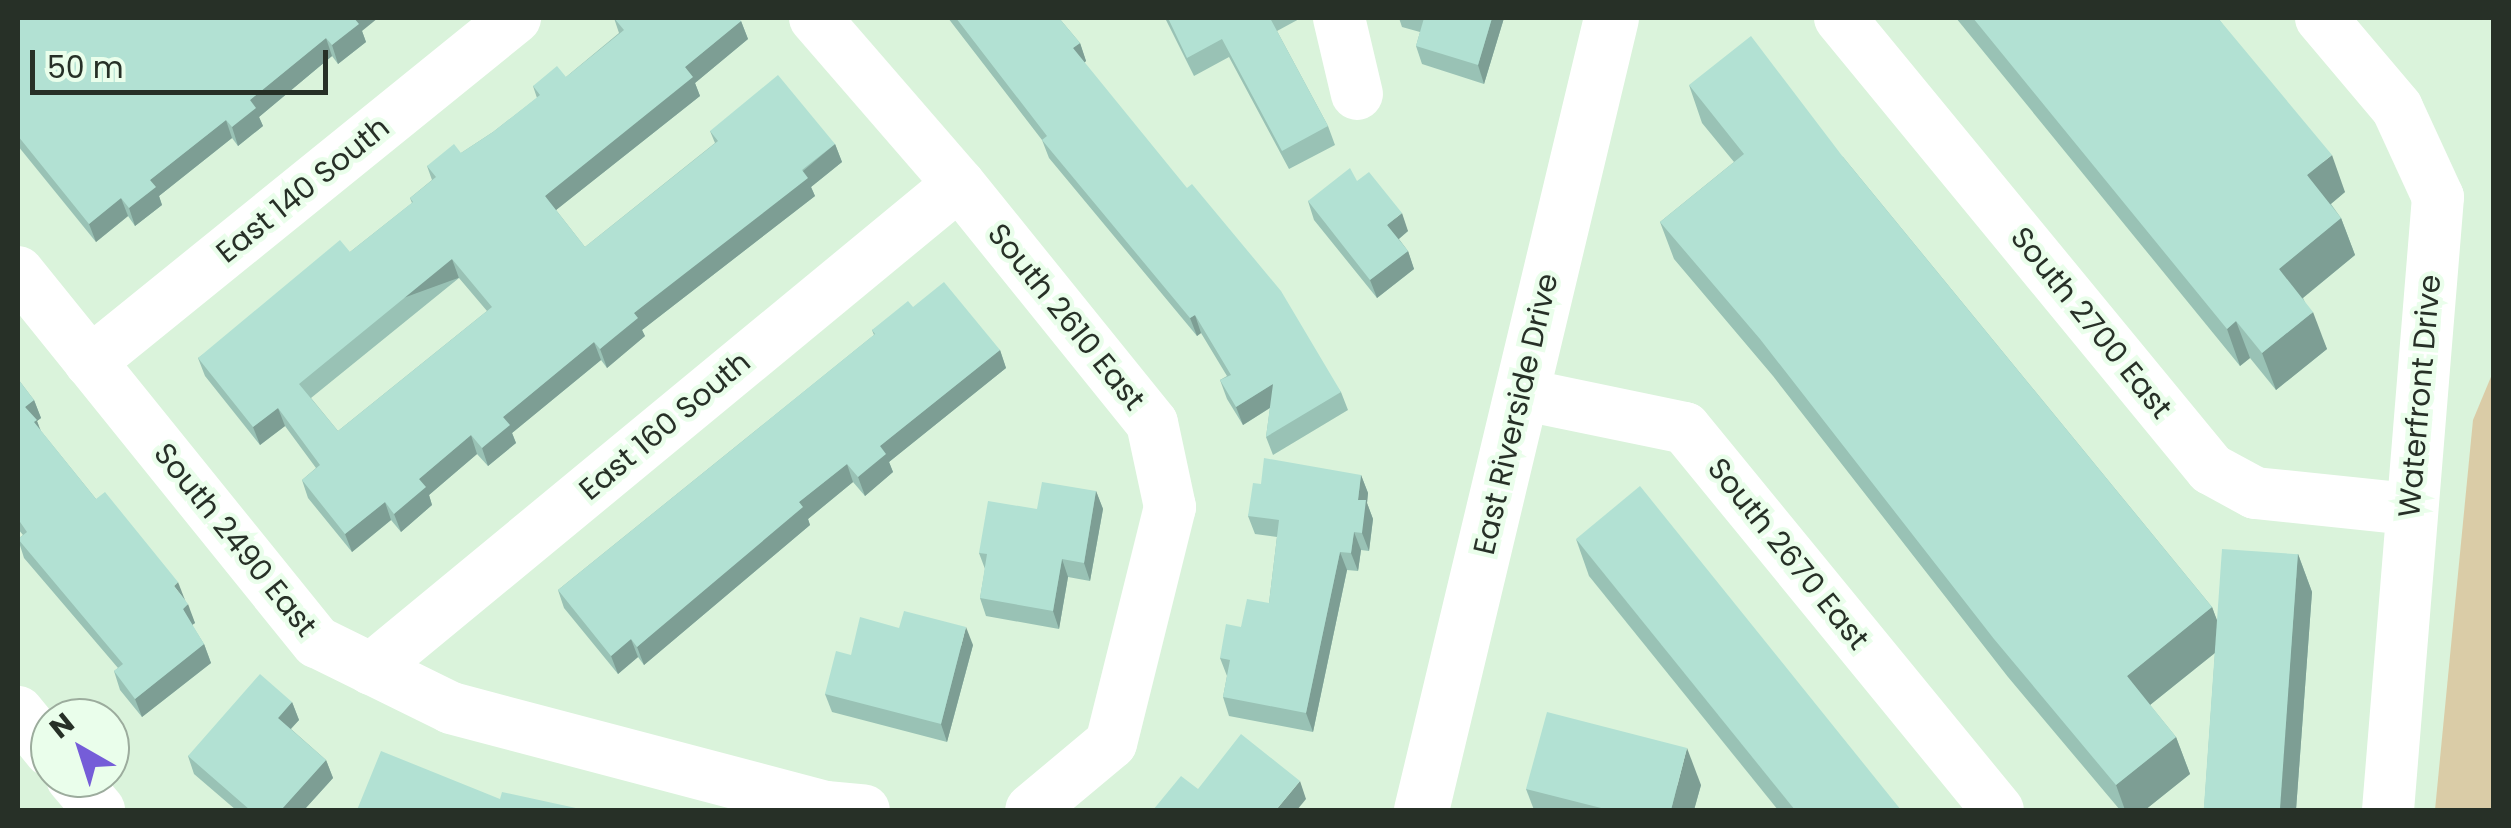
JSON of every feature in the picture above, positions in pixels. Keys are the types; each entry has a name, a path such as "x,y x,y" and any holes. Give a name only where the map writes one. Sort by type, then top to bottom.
{"main road":[{"name":"East Riverside Drive","path":"1421,810 1611,18"}],"street":[{"name":"East 140 South","path":"90,362 515,18"},
{"name":"South 2610 East","path":"816,18 959,184 1152,424 1170,507 1112,743 1032,810"},
{"path":"1339,18 1358,94"},
{"name":"South 2700 East","path":"1840,18 2211,470 2255,494 2410,509"},
{"name":"Waterfront Drive","path":"2321,18 2398,108 2438,198 2388,810"},
{"name":"East 160 South","path":"371,669 959,184"},
{"name":"South 2490 East","path":"18,272 317,642 450,708 838,810"},
{"name":"South 2670 East","path":"1521,394 1686,428 1998,810"}],"shaded area":[{"path":"2493,372 2493,810 2435,810 2473,420"}],"building":[{"path":"18,18 354,18 359,24 332,45 326,38 250,100 256,108 232,127 226,120 150,180 156,187 129,208 121,198 89,224 18,136"},
{"path":"614,18 741,21 685,67 693,77 545,196 585,247 718,141 710,131 778,75 835,144 802,170 808,178 634,313 638,318 600,349 594,342 503,417 510,425 482,448 471,435 419,479 426,487 394,514 385,502 345,534 302,480 320,465 278,408 253,427 198,358 340,240 350,252 413,202 410,198 436,177 427,166 454,144 461,153 493,132 540,95 533,86 557,66 566,77 624,30","holes":["452,259 492,307 338,431 299,384"]},
{"path":"956,18 1059,18 1080,43 1073,48 1187,188 1192,184 1281,291 1341,392 1266,437 1273,384 1236,407 1220,380 1231,375 1195,315 1190,318 1042,140 1047,136"},
{"path":"1168,18 1270,18 1328,126 1282,151 1222,39 1187,58"},
{"path":"1424,18 1492,18 1478,65 1416,46"},
{"path":"1973,18 2218,18 2332,155 2307,175 2341,218 2279,269 2313,312 2262,353 2236,321 2227,329"},
{"path":"1751,36 1843,157 2212,607 2127,676 2176,737 2116,785 1994,639 1760,339 1660,222 1744,154 1689,85"},
{"path":"1350,168 1357,181 1369,172 1402,213 1387,225 1408,251 1370,280 1308,201"},
{"path":"944,282 1000,350 880,446 886,454 858,477 847,464 799,502 803,507 637,647 631,639 611,656 558,590 875,334 872,330 908,301 913,307"},
{"path":"18,379 34,400 25,407 37,420 34,422 96,499 105,492 178,582 174,586 188,604 183,609 204,644 135,699 114,671 123,664 18,539 27,532 18,519"},
{"path":"1264,458 1361,475 1358,500 1366,500 1362,533 1354,532 1351,553 1340,552 1306,713 1223,697 1230,660 1220,658 1226,624 1241,627 1247,599 1269,603 1279,520 1248,516 1253,483 1261,484"},
{"path":"1042,482 1096,491 1084,563 1062,559 1053,611 980,598 987,554 979,553 988,501 1037,509"},
{"path":"1640,486 1901,810 1795,810 1576,539"},
{"path":"2222,549 2298,554 2280,810 2204,810"},
{"path":"904,611 966,627 941,724 825,694 836,651 851,655 860,617 899,628"},
{"path":"260,674 292,702 278,718 326,760 281,810 250,810 188,756"},
{"path":"1547,712 1687,748 1671,810 1609,810 1526,789"},
{"path":"1241,734 1300,781 1276,810 1153,810 1181,776 1198,789"},
{"path":"381,751 500,799 502,792 585,810 357,810"}]}
